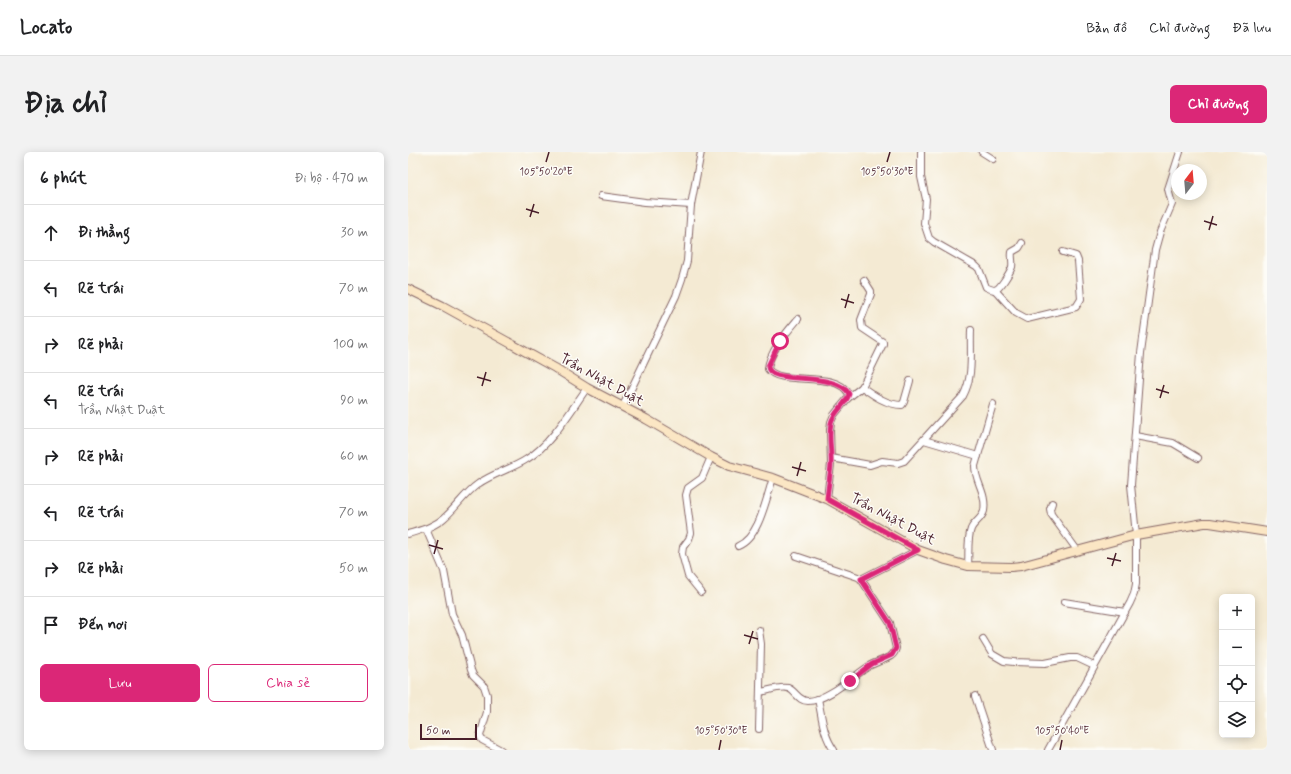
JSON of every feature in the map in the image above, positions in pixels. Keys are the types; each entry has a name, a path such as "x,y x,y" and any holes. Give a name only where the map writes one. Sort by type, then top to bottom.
{"main road":[{"name":"Trần Nhật Duật","path":"408,289 443,306 555,368 587,388 623,406 711,457 729,466 773,478 827,499 918,550 946,560 968,566 1021,566 1136,535 1210,523 1267,532"}],"street":[{"path":"623,406 676,296 682,279 687,254 691,205 701,152"},
{"path":"922,152 922,177 926,199 924,223 929,238 976,266 979,269 986,287 995,290 1016,313 1027,319 1076,306 1081,299 1078,261 1076,256 1063,252"},
{"path":"982,152 993,159"},
{"path":"1048,750 1134,594 1136,584 1136,535 1131,485 1141,352 1155,250 1160,232 1172,204 1168,189 1180,152"},
{"path":"601,196 691,205"},
{"path":"995,290 1010,271 1012,266 1012,252 1019,248 1022,242"},
{"path":"827,499 831,458 831,422 834,415 848,398 862,387 883,344 883,342 862,328 861,320 872,294 864,280"},
{"path":"798,319 780,341 770,361 768,369 770,373 781,376 834,382 847,390 849,394 848,398"},
{"path":"831,458 870,465 885,461 902,462 924,440 963,396 968,388 970,379 971,330"},
{"path":"862,387 880,399 902,405 910,381"},
{"path":"408,534 426,529 444,518 478,484 527,460 538,452 587,388"},
{"path":"968,566 971,529 981,517 984,510 982,488 975,473 975,466 993,404"},
{"path":"1135,436 1173,443 1198,458"},
{"path":"924,440 978,456"},
{"path":"701,592 688,576 682,554 683,547 689,539 691,532 686,494 688,488 702,478 711,457"},
{"path":"738,546 749,538 759,521 773,478"},
{"path":"1052,503 1051,514 1077,550"},
{"path":"426,529 444,571 452,614 462,635 471,670 473,675 486,690 487,712 480,736 482,740 501,750"},
{"path":"861,579 918,550"},
{"path":"760,692 787,688 792,690 804,700 809,701 818,699 850,681 872,664 892,655 895,652 896,648 890,623 861,579 832,567 796,556"},
{"path":"1064,602 1125,612"},
{"path":"759,630 761,644 759,729"},
{"path":"983,639 992,654 1004,661 1045,663 1077,658 1094,666"},
{"path":"975,696 990,746 993,750"},
{"path":"818,699 825,732 834,750"}],"route":[{"path":"780,341 768,366 770,373 781,376 834,382 847,390 849,394 848,398 834,415 831,422 831,464 827,499 918,550 861,579 886,615 893,631 896,648 892,655 868,666 850,681"}]}
